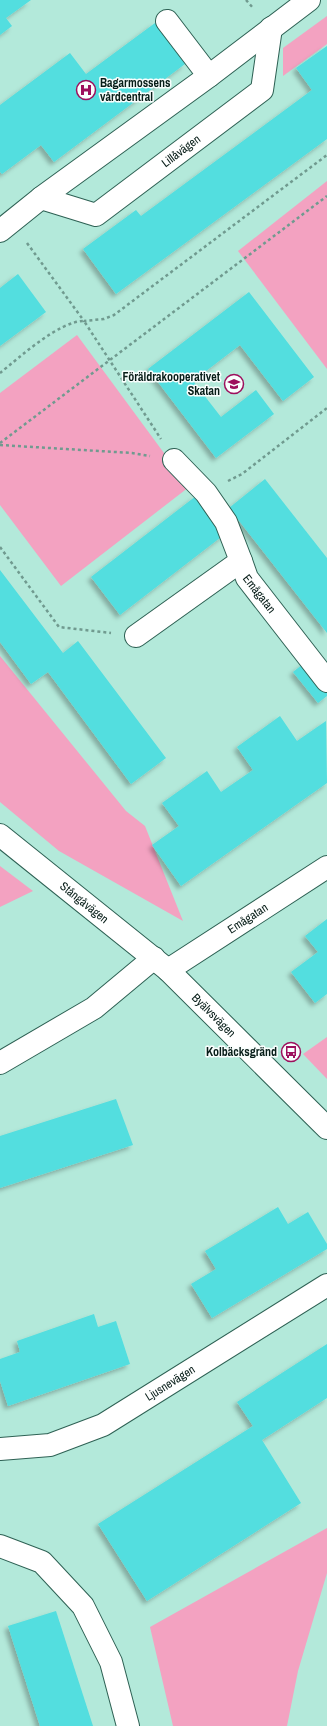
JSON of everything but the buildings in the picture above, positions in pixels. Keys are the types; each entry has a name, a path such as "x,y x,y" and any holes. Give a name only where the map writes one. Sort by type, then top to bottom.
{"street":[{"path":"6,227 41,198 209,76 309,0"},
{"path":"167,21 209,76"},
{"name":"Lillåvägen","path":"41,198 96,215 262,90 271,28"},
{"name":"Emågatan","path":"174,460 206,493 226,522 248,578 327,681"},
{"name":"Emågatan","path":"136,636 241,561"},
{"name":"Stångåvägen","path":"0,835 161,964"},
{"name":"Emågatan","path":"161,964 327,867"},
{"path":"0,1063 94,1008 161,964"},
{"name":"Byälvsvägen","path":"161,964 327,1128"},
{"name":"Ljusnevägen","path":"0,1449 50,1445 103,1425 327,1285"},
{"path":"0,1546 42,1562 83,1606 110,1662 128,1726"}],"path":[{"path":"0,373 29,349 58,330 77,321 104,318 114,315 327,155"},
{"path":"0,444 327,196"},
{"path":"6,227 84,321 174,460"},
{"path":"206,493 242,474 327,408"},
{"path":"0,444 132,453 174,460"},
{"path":"0,547 59,627 136,636"}],"shaded area":[{"path":"327,16 327,44 283,76 283,48"},
{"path":"327,181 327,369 238,251"},
{"path":"77,335 189,487 61,586 0,505 0,393"},
{"path":"0,656 126,811 145,826 183,921 59,851 0,802"},
{"path":"0,866 33,891 0,907"},
{"path":"327,1037 327,1079 303,1054"},
{"path":"327,1528 327,1573 298,1671 287,1726 173,1726 150,1627"}],"place":[{"name":"Bagarmossens vårdcentral","path":"86,90"},
{"name":"Föräldrakooperativet Skatan","path":"234,384"},
{"name":"Kolbäcksgränd","path":"291,1052"}]}
